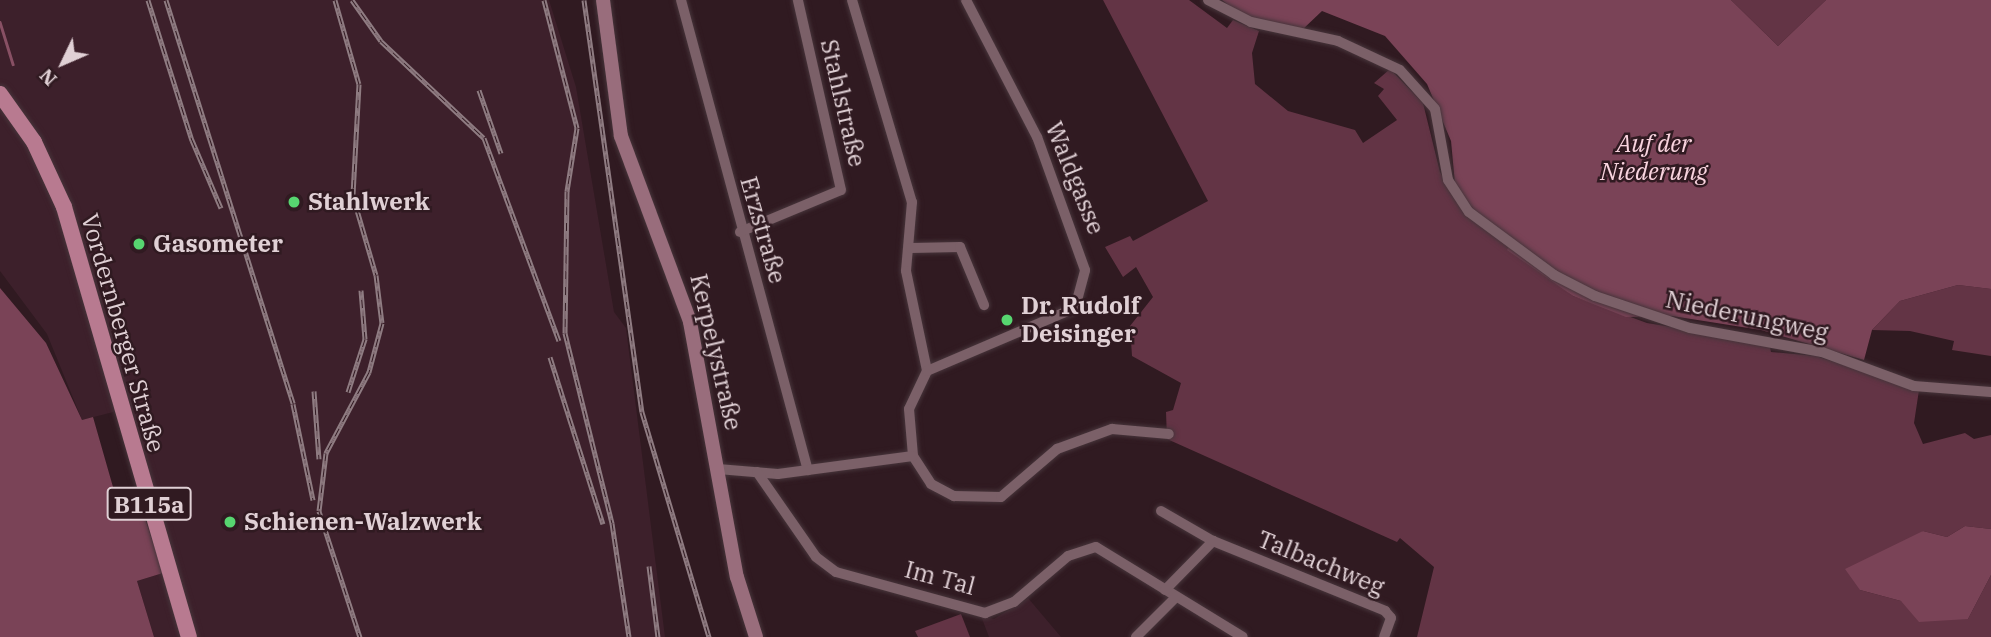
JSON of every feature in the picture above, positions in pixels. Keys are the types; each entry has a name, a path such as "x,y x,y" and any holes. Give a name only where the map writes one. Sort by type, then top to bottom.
{"main road":[{"name":"Kerpelystraße","path":"603,0 623,147 690,323 737,577 757,637"},
{"name":"Vordernberger Straße","path":"0,94 34,142 64,207 189,637"}],"street":[{"name":"Erzstraße","path":"681,0 740,232 808,470"},
{"name":"Stahlstraße","path":"740,232 841,190 798,0"},
{"path":"852,0 907,177 915,220 907,289 927,371 909,409 913,456 931,484 954,496 1001,497 1057,449 1112,429 1169,434"},
{"name":"Waldgasse","path":"927,371 1075,308 1084,270 1037,137 966,0"},
{"name":"Niederungweg","path":"1208,0 1251,22 1338,41 1400,69 1435,109 1448,180 1469,212 1554,275 1595,296 1690,328 1822,352 1914,386 1991,392"},
{"path":"911,248 960,247 984,305"},
{"path":"718,469 757,472 808,470 913,456"},
{"name":"Im Tal","path":"757,472 816,557 836,572 985,612 1014,602 1068,556 1096,547 1243,637"},
{"name":"Talbachweg","path":"1160,511 1213,541 1385,611 1391,618 1384,637"},
{"path":"1165,590 1213,541"},
{"path":"1136,637 1176,597"}],"shaded area":[{"path":"0,0 549,0 576,87 614,312 626,328 665,637 194,637 125,409 82,420 47,334 0,271"},
{"path":"1103,0 1189,0 1227,28 1233,20 1259,31 1252,53 1255,84 1288,111 1355,130 1363,143 1397,120 1378,96 1384,89 1374,83 1390,69 1423,103 1440,172 1461,208 1573,296 1647,323 1769,343 1771,352 1816,356 1919,390 1914,423 1923,444 1965,433 1974,439 1991,435 1991,529 1965,526 1947,537 1923,531 1860,590 1968,619 1991,575 1991,637 1417,637 1434,567 1400,538 1397,542 1167,439 1166,412 1173,410 1181,383 1132,356 1130,326 1153,297 1136,267 1123,277 1105,247 1130,236 1133,241 1208,201"},
{"path":"1731,0 1826,0 1778,46"},
{"path":"1958,285 1991,289 1991,356 1952,350 1954,341 1910,331 1872,330 1900,301"},
{"path":"163,573 183,637 154,637 137,581"},
{"path":"1028,598 1061,637 989,637 981,616 994,619"},
{"path":"961,614 970,637 918,637 915,631"}],"green space":[{"name":"Auf der Niederung","path":"1222,0 1731,0 1778,46 1826,0 1991,0 1991,289 1958,285 1900,301 1872,330 1864,360 1761,330 1672,316 1626,317 1573,296 1507,250 1513,239 1476,213 1455,184 1451,141 1427,84 1385,36 1322,11 1302,30 1241,15"},
{"path":"0,288 46,343 82,420 93,417 115,494 136,491 163,573 137,581 154,637 0,637"},
{"path":"1965,526 1991,529 1991,575 1968,619 1919,622 1901,601 1860,590 1845,569 1923,531 1947,537"}],"waterway":[{"path":"0,22 13,64"}],"railway":[{"path":"148,0 192,140 221,208"},
{"path":"166,0 293,404 313,500"},
{"path":"335,0 359,84 353,196 376,275 382,323 369,372 326,453 319,511 360,637"},
{"path":"352,0 381,41 484,138 559,341"},
{"path":"544,0 577,128 567,191 565,333 612,523 629,637"},
{"path":"584,0 642,412 709,637"},
{"path":"479,90 501,153"},
{"path":"348,392 365,339 361,290"},
{"path":"550,357 603,524"},
{"path":"314,391 319,459"},
{"path":"649,566 658,637"}],"place":[{"name":"Stahlwerk","path":"294,202"},
{"name":"Gasometer","path":"139,244"},
{"name":"Dr. Rudolf Deisinger","path":"1007,320"},
{"name":"Schienen-Walzwerk","path":"230,522"}]}
